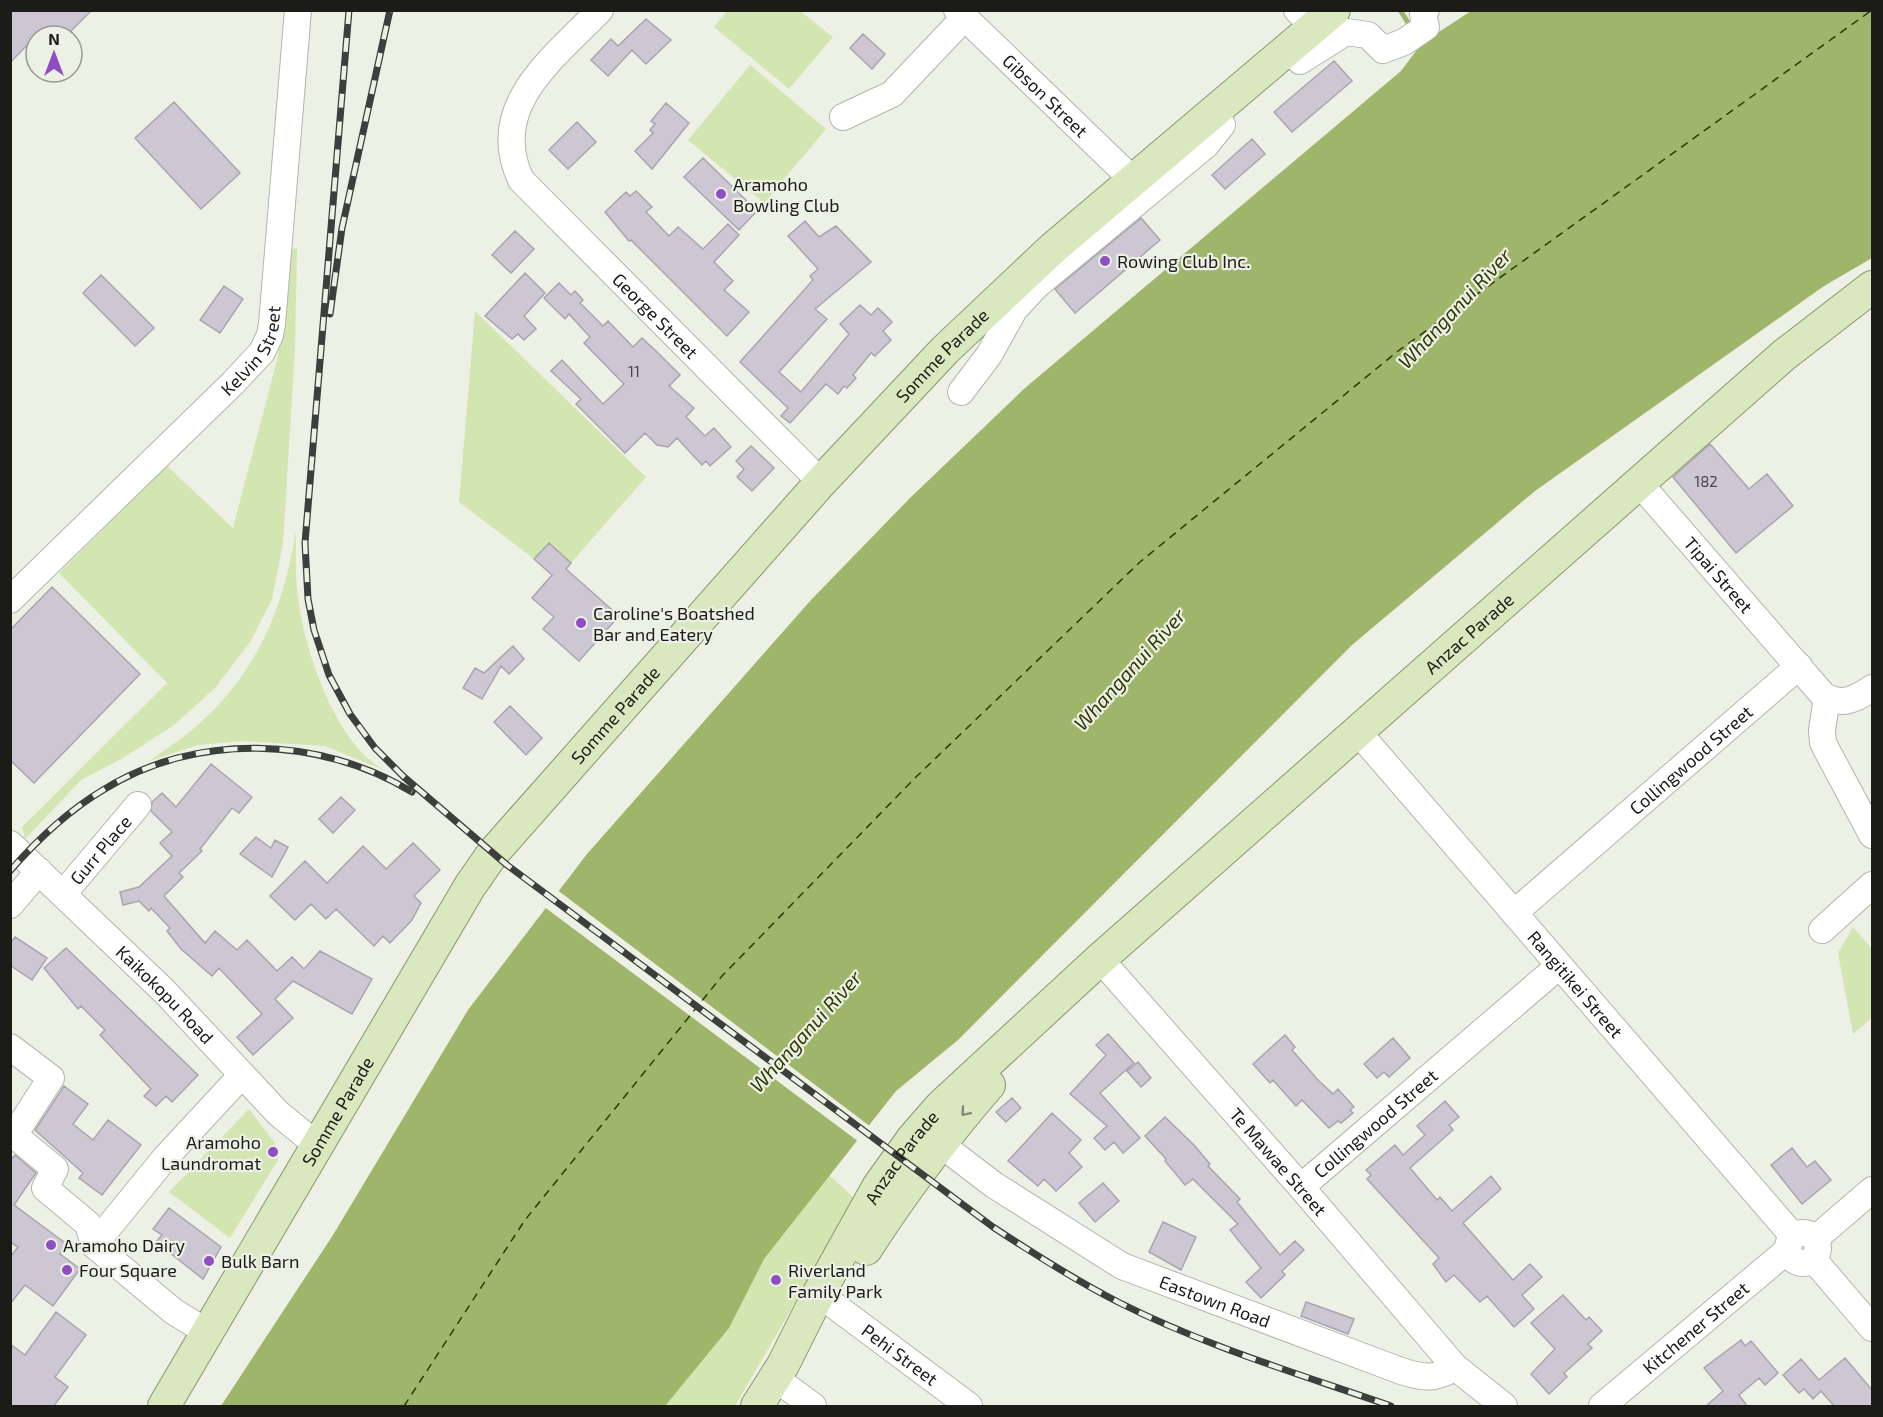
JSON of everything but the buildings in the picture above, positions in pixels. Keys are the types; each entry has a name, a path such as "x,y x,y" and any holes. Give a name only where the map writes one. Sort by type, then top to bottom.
{"main road":[{"name":"Somme Parade","path":"164,1407 482,867 821,482 945,350 1016,282 1289,49 1315,16"},
{"name":"Anzac Parade","path":"757,1407 779,1371 878,1187 913,1138 965,1083 1100,959 1784,355 1872,287"},
{"name":"Anzac Parade","path":"779,1371 831,1303 905,1188 939,1143 1071,988"}],"street":[{"name":"Kelvin Street","path":"10,600 233,384 266,344 272,324 298,10"},
{"name":"George Street","path":"600,10 525,89 515,115 512,139 515,168 530,191 821,482"},
{"path":"843,117 892,94 961,14"},
{"name":"Gibson Street","path":"961,14 1134,181"},
{"path":"1289,49 1300,61 1346,32 1368,35 1383,50 1404,42 1426,19"},
{"path":"961,392 989,355 1014,310 1036,286 1206,145 1222,125 1214,111"},
{"name":"Tipai Street","path":"1640,484 1798,666"},
{"path":"1798,666 1827,698 1847,702 1872,688"},
{"name":"Collingwood Street","path":"1515,913 1798,666"},
{"path":"1827,698 1822,724 1823,743 1872,835"},
{"name":"Rangitikei Street","path":"1358,732 1872,1328"},
{"name":"Gurr Place","path":"63,894 138,805"},
{"name":"Kaikokopu Road","path":"10,844 165,992 241,1076 291,1125 318,1146"},
{"path":"10,905 39,870"},
{"path":"1822,930 1872,885"},
{"name":"Te Mawae Street","path":"1100,959 1301,1187 1455,1367"},
{"name":"Collingwood Street","path":"1301,1187 1559,966"},
{"path":"10,1047 51,1078 14,1135 55,1169 45,1188 88,1224 94,1245 173,1311 208,1332"},
{"path":"94,1245 165,1158 241,1076"},
{"name":"Eastown Road","path":"939,1143 994,1185 1122,1266 1401,1371 1418,1376 1438,1377 1455,1367"},
{"name":"Kitchener Street","path":"1602,1407 1872,1190"},
{"name":"Pehi Street","path":"831,1303 969,1407"},
{"path":"1455,1367 1504,1407"},
{"path":"779,1371 813,1407"}],"shaded area":[{"path":"727,11 800,11 833,37 789,89 714,27"},
{"path":"750,65 826,129 764,203 688,140"},
{"path":"297,248 295,348 283,543 272,599 250,642 215,688 174,725 123,758 81,780 25,839 22,827 167,683 59,573 167,466 233,528 278,356 287,250"},
{"path":"475,311 646,477 571,563 549,543 534,559 459,502"},
{"path":"296,532 296,573 301,619 315,668 337,718 351,739 367,757 384,770 325,746 243,741 198,745 149,761 201,722 221,702 253,659 276,612 291,560"},
{"path":"1853,927 1872,949 1872,1018 1853,1034 1838,953"},
{"path":"249,1109 274,1142 278,1160 230,1238 169,1192"},
{"name":"Riverland Family Park","path":"827,1173 855,1199 735,1406 649,1406"}],"water":[{"name":"Whanganui River","path":"1471,11 1872,11 1872,258 1824,286 1535,491 1352,645 958,1040 896,1091 764,1259 729,1328 665,1406 221,1406 333,1235 468,1010 587,854 811,600 910,498 1025,388 1401,71 1422,43"}],"pier":[{"path":"556,889 871,1127 859,1142 543,906"}],"waterway":[{"path":"1400,10 1412,29"}],"ferry route":[{"path":"404,1406 525,1220 722,976 916,777 1140,562 1398,351 1872,10"}],"railway":[{"path":"349,10 305,543 308,599 314,630 329,675 350,714 375,748 404,777 507,865 1008,1237 1086,1285 1151,1318 1253,1358 1391,1406"},
{"path":"330,314 342,228 390,10"},
{"path":"10,871 54,827 103,790 139,771 178,758 217,750 258,748 298,751 338,760 376,773 412,792"}],"place":[{"name":"Aramoho Bowling Club","path":"721,194"},
{"name":"Rowing Club Inc.","path":"1105,261"},
{"name":"Caroline's Boatshed Bar and Eatery","path":"581,623"},
{"name":"Aramoho Laundromat","path":"273,1152"},
{"name":"Aramoho Dairy","path":"51,1245"},
{"name":"Bulk Barn","path":"209,1261"},
{"name":"Four Square","path":"67,1270"},
{"name":"Riverland Family Park","path":"776,1280"}]}
